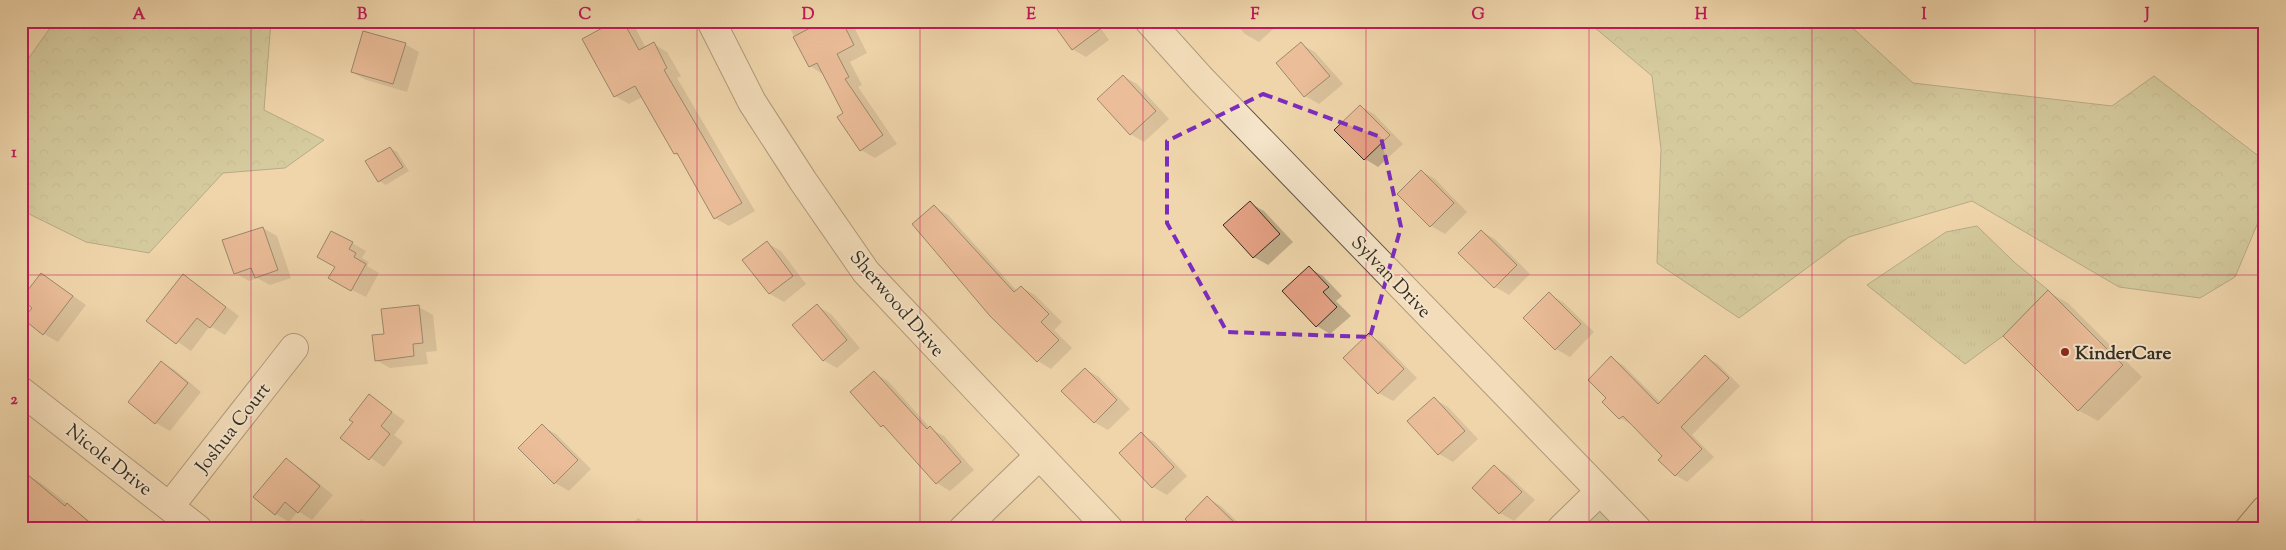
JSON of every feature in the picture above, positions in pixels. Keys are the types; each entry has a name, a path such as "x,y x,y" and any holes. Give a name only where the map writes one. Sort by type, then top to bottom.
{"main road":[{"path":"2249,529 2265,510"}],"street":[{"name":"Sherwood Drive","path":"712,21 752,102 803,181 866,272 1110,529"},
{"name":"Sylvan Drive","path":"1149,21 1202,80 1637,529"},
{"name":"Joshua Court","path":"170,506 294,348"},
{"name":"Nicole Drive","path":"21,390 198,529"},
{"path":"963,529 1039,456"},
{"path":"1561,529 1600,491"}],"highlighted area":[{"path":"1263,94 1381,137 1401,227 1370,337 1227,332 1167,223 1167,141"}],"green space":[{"path":"55,21 271,21 264,110 324,140 285,168 223,173 149,253 86,242 21,210 21,69"},
{"path":"1587,21 1845,21 1913,83 2112,106 2154,76 2265,161 2265,206 2235,277 2200,298 2119,287 1972,201 1849,237 1739,318 1657,263 1661,149 1652,76"},
{"path":"1977,226 2014,262 2048,290 2003,336 1965,364 1867,285 1946,232"},
{"path":"1600,491 1637,529 1561,529"}],"building":[{"path":"615,21 623,21 639,50 654,42 667,68 664,70 742,203 714,219 677,153 674,154 635,86 614,97 582,39"},
{"path":"823,21 842,21 854,45 837,54 849,77 845,79 883,135 860,151 837,117 843,113 817,63 809,67 793,37"},
{"path":"1051,21 1111,21 1072,50"},
{"path":"363,31 406,43 393,84 351,72"},
{"path":"1301,42 1330,76 1304,97 1276,63"},
{"path":"1123,75 1156,111 1130,135 1097,99"},
{"path":"1360,105 1390,135 1364,160 1334,130"},
{"path":"390,147 403,167 378,182 365,161"},
{"path":"1421,170 1454,203 1430,227 1397,194"},
{"path":"1250,201 1280,234 1253,258 1223,225"},
{"path":"934,205 1014,292 1021,286 1049,314 1041,322 1059,340 1037,362 990,316 912,224"},
{"path":"263,227 278,270 255,278 251,268 234,274 222,240"},
{"path":"1481,230 1517,265 1494,288 1458,253"},
{"path":"331,231 353,242 349,249 356,253 354,257 366,264 351,291 328,278 335,267 317,257"},
{"path":"767,241 793,276 769,294 742,260"},
{"path":"1309,266 1329,287 1323,292 1337,307 1316,327 1282,291"},
{"path":"41,273 73,296 43,335 23,319 32,308 21,299"},
{"path":"183,274 226,307 210,328 197,318 176,344 146,321"},
{"path":"2048,290 2123,365 2078,411 2003,336"},
{"path":"1549,292 1581,324 1555,350 1523,318"},
{"path":"817,304 847,340 823,361 792,325"},
{"path":"419,305 423,343 413,344 414,356 375,361 372,335 384,334 381,309"},
{"path":"1369,333 1404,369 1378,394 1343,358"},
{"path":"1705,355 1729,378 1681,427 1702,449 1675,476 1658,460 1662,456 1623,416 1619,419 1602,402 1606,398 1588,380 1611,356 1658,404"},
{"path":"161,361 188,383 155,424 128,402"},
{"path":"1085,368 1117,400 1094,423 1061,391"},
{"path":"874,371 927,429 930,426 961,462 936,484 883,425 881,427 850,392"},
{"path":"369,394 392,412 381,426 390,434 369,460 340,438 353,422 349,420"},
{"path":"1434,397 1465,431 1438,455 1407,421"},
{"path":"542,424 578,460 554,484 518,448"},
{"path":"1141,432 1174,467 1152,488 1119,453"},
{"path":"286,458 320,486 298,513 285,502 275,515 253,497"},
{"path":"1494,465 1522,492 1499,514 1472,488"},
{"path":"21,469 65,506 67,503 97,529 21,529"},
{"path":"1207,496 1241,529 1195,529 1185,519"}],"place":[{"name":"KinderCare","path":"2065,352"}]}
